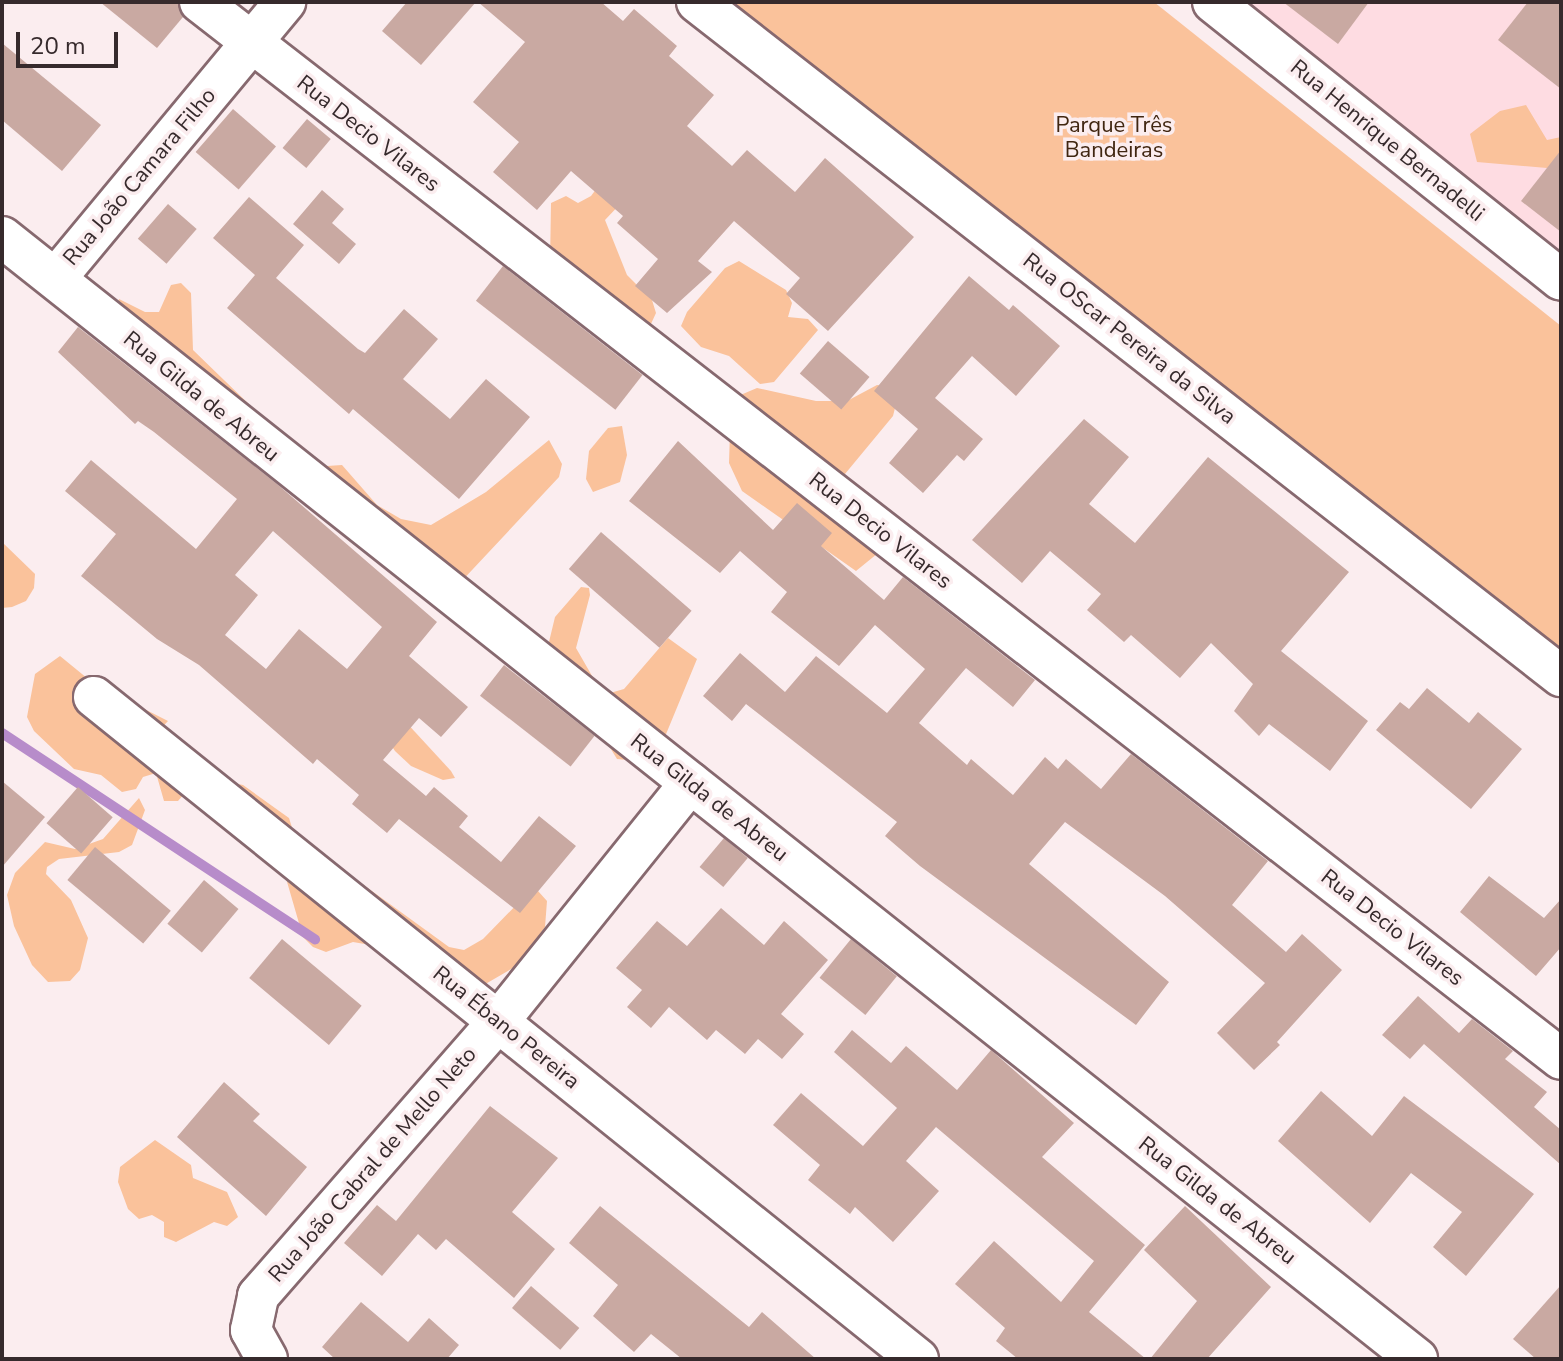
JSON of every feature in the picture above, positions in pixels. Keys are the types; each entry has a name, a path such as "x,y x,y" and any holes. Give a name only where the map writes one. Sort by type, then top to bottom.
{"street":[{"name":"Rua Decio Vilares","path":"200,2 1561,1059"},
{"name":"Rua João Camara Filho","path":"56,278 285,2"},
{"name":"Rua OScar Pereira da Silva","path":"697,2 1561,676"},
{"name":"Rua Henrique Bernadelli","path":"1213,2 1561,280"},
{"name":"Rua Gilda de Abreu","path":"2,237 56,278 229,423 690,783 1417,1359"},
{"name":"Rua Ébano Pereira","path":"94,697 918,1359"},
{"name":"Rua João Cabral de Mello Neto","path":"259,1344 258,1296 498,1022 690,783"}],"shaded area":[{"path":"1244,2 1561,2 1561,252"}],"green space":[{"name":"Parque Três Bandeiras","path":"731,2 1154,2 1561,326 1561,654"},
{"path":"1526,105 1547,140 1561,137 1561,161 1547,168 1477,162 1470,134 1500,111"},
{"path":"620,157 623,201 605,220 627,275 652,300 656,313 650,326 638,334 550,264 551,203 566,196 578,203 591,196"},
{"path":"739,261 786,290 792,303 788,317 808,319 818,330 774,382 760,384 729,356 701,347 681,326 687,312 725,268"},
{"path":"181,283 191,293 193,350 257,412 254,427 115,314 119,299 145,312 159,312 171,285"},
{"path":"877,385 892,387 897,400 893,416 840,480 883,549 856,571 742,491 729,463 731,399 757,388 816,401 847,401"},
{"path":"622,426 627,455 620,482 593,492 586,479 589,451 608,428"},
{"path":"549,440 562,464 559,477 458,585 317,477 327,466 342,465 377,505 401,519 431,525 486,492"},
{"path":"2,542 35,574 34,588 26,601 2,608"},
{"path":"581,587 589,588 590,595 576,648 603,695 624,689 668,638 697,659 664,739 638,761 617,759 548,646 555,617"},
{"path":"60,656 93,683 168,721 154,736 196,780 178,801 164,801 156,773 143,777 136,789 122,792 101,775 74,769 34,731 27,717 35,674"},
{"path":"404,720 455,778 443,780 411,766 395,751 391,745"},
{"path":"229,782 243,785 289,818 302,859 354,878 449,947 464,950 483,939 524,897 538,891 547,901 545,927 518,965 482,986 382,947 353,942 326,952 313,947 303,937 283,868 231,828 217,825 217,809"},
{"path":"139,798 145,810 132,845 119,852 59,859 47,867 46,874 71,900 88,938 80,970 70,981 48,982 32,965 14,926 7,895 15,873 45,842 75,849 103,839"},
{"path":"155,1140 191,1165 193,1178 227,1192 238,1217 227,1226 214,1222 176,1242 164,1237 164,1222 152,1215 139,1219 128,1209 118,1182 120,1167"}],"building":[{"path":"100,2 178,2 183,17 157,48"},
{"path":"407,2 476,2 421,65 382,31"},
{"path":"478,2 601,2 623,21 634,9 677,46 669,56 714,95 687,126 732,166 747,150 795,192 825,158 914,237 828,331 786,294 800,278 734,221 698,261 712,272 667,313 635,286 658,259 617,223 623,216 571,171 537,210 493,172 519,142 473,102 525,42"},
{"path":"1283,2 1369,2 1338,44"},
{"path":"1528,2 1561,2 1561,89 1498,40"},
{"path":"2,43 101,125 62,171 2,120"},
{"path":"233,109 276,146 239,189 196,152"},
{"path":"307,119 331,139 306,168 283,148"},
{"path":"1561,150 1561,232 1521,201"},
{"path":"322,190 344,209 332,223 356,244 339,264 293,224"},
{"path":"249,197 304,245 276,278 358,349 365,353 404,309 438,339 403,379 450,419 486,379 530,417 459,499 353,409 349,414 227,308 255,275 213,238"},
{"path":"168,204 197,229 167,264 138,239"},
{"path":"503,266 642,375 615,410 476,301"},
{"path":"969,276 1009,310 1013,305 1060,346 1016,396 972,356 935,398 983,439 964,461 957,455 923,493 889,463 918,429 874,391"},
{"path":"78,327 277,484 437,622 409,656 468,707 441,737 419,718 383,760 426,796 434,787 468,816 459,827 501,862 539,816 576,846 520,913 399,819 387,833 352,804 359,795 317,759 313,764 199,665 157,639 81,576 116,534 65,491 91,460 196,549 237,499 154,432 138,421 135,424 58,352","holes":["273,531 382,627 347,669 299,629 266,669 225,635 258,595 235,575"]},
{"path":"828,341 870,377 841,410 800,373"},
{"path":"1084,419 1129,457 1089,504 1135,543 1208,457 1349,572 1281,651 1368,721 1330,771 1269,724 1259,736 1234,711 1253,684 1211,643 1180,678 1131,635 1124,642 1087,610 1101,594 1050,551 1022,583 972,540"},
{"path":"678,441 773,530 797,503 832,533 821,546 884,600 903,577 1035,680 1013,707 966,668 919,723 967,765 971,759 1013,795 1045,757 1058,769 1066,759 1101,789 1131,754 1268,861 1232,905 1286,952 1302,934 1342,970 1277,1042 1280,1045 1254,1070 1217,1033 1265,983 1165,896 1065,822 1029,864 1169,982 1136,1025 920,866 885,836 897,822 746,704 732,721 703,696 740,653 785,692 816,656 887,713 925,669 875,625 839,666 771,612 787,592 740,551 720,573 629,501"},
{"path":"601,532 692,611 659,648 569,569"},
{"path":"504,665 595,736 571,767 480,696"},
{"path":"1427,688 1469,723 1478,712 1522,749 1471,809 1376,730 1400,702 1409,709"},
{"path":"2,781 45,817 2,867"},
{"path":"78,787 113,817 81,853 47,823"},
{"path":"724,838 748,858 723,887 700,867"},
{"path":"95,847 171,911 143,944 67,880"},
{"path":"1489,876 1544,918 1561,899 1561,947 1536,976 1460,912"},
{"path":"204,880 238,909 202,953 167,924"},
{"path":"721,908 764,945 784,921 828,960 781,1014 804,1034 782,1059 758,1039 745,1054 716,1030 707,1040 669,1007 651,1028 627,1007 642,990 616,968 657,921 687,946"},
{"path":"282,939 362,1006 329,1045 249,978"},
{"path":"851,939 897,976 865,1015 820,978"},
{"path":"1418,996 1459,1033 1472,1019 1513,1051 1505,1059 1547,1092 1534,1107 1561,1130 1561,1165 1424,1044 1410,1059 1382,1035"},
{"path":"852,1030 891,1063 906,1046 957,1090 991,1050 1074,1123 1042,1157 1145,1245 1089,1312 1146,1359 1018,1359 996,1341 1005,1328 955,1284 994,1241 1061,1302 1094,1261 936,1127 906,1161 939,1191 893,1242 855,1207 850,1214 808,1180 820,1165 773,1125 801,1093 863,1146 897,1108 834,1052"},
{"path":"224,1082 260,1114 253,1121 307,1167 266,1216 177,1137"},
{"path":"1321,1091 1372,1136 1404,1096 1534,1194 1466,1276 1433,1247 1462,1212 1411,1173 1370,1223 1278,1141"},
{"path":"490,1106 558,1158 512,1212 555,1249 514,1298 446,1239 436,1250 418,1234 382,1276 344,1243 377,1205 396,1221"},
{"path":"600,1206 749,1327 762,1312 816,1359 682,1359 651,1334 634,1352 593,1316 618,1285 569,1243"},
{"path":"1185,1206 1271,1287 1207,1359 1150,1359 1197,1301 1144,1250"},
{"path":"1561,1285 1561,1359 1536,1359 1513,1339"},
{"path":"531,1286 579,1328 560,1350 512,1308"},
{"path":"361,1302 408,1342 429,1318 459,1345 447,1359 335,1359 322,1347"}],"waterway":[{"path":"2,733 315,939"}]}
